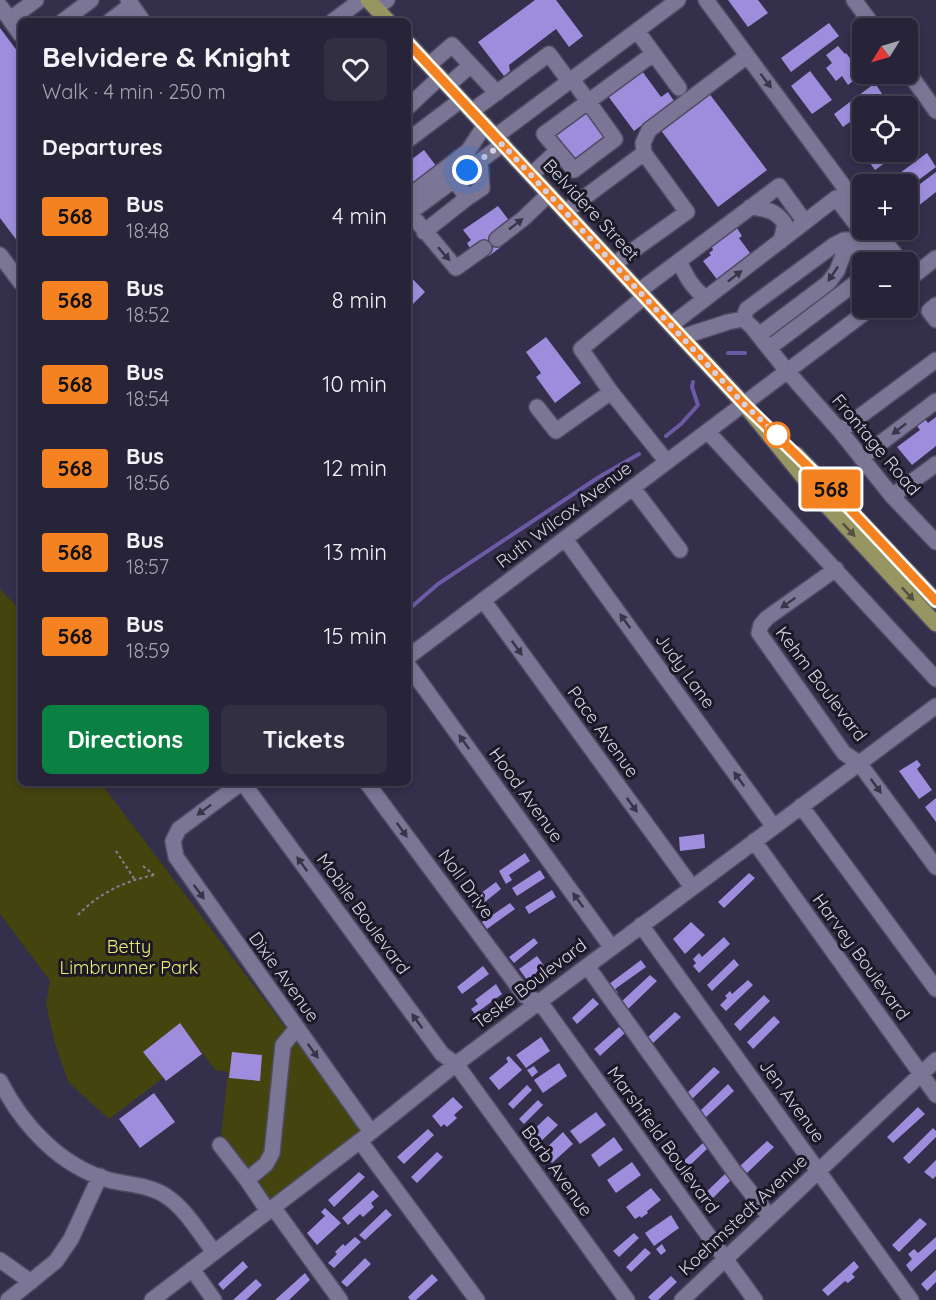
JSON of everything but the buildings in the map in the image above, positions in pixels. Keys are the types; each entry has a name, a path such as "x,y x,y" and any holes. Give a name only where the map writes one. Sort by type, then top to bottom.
{"main road":[{"path":"377,3 386,18"},
{"name":"Belvidere Street","path":"411,46 744,404"},
{"path":"744,404 832,490 936,601"},
{"path":"744,404 825,504 936,624"}],"street":[{"path":"10,19 36,0"},
{"path":"67,18 91,0"},
{"path":"337,18 361,0"},
{"path":"411,194 678,0"},
{"path":"706,0 852,198"},
{"path":"854,0 868,18"},
{"path":"113,18 129,2 141,18"},
{"path":"0,6 18,31"},
{"path":"637,31 679,88"},
{"path":"429,65 452,45 497,93"},
{"path":"472,111 549,54 588,102 615,139 574,170 544,134 588,102 653,54"},
{"path":"614,264 687,212 644,153 643,143 649,130 747,56"},
{"path":"411,105 471,65"},
{"path":"917,84 936,111"},
{"path":"411,138 461,100"},
{"path":"411,213 480,161 494,135"},
{"path":"531,174 557,151"},
{"path":"565,212 644,153"},
{"path":"424,232 482,188 480,161"},
{"path":"455,180 467,198"},
{"path":"667,462 581,350 679,261 753,208 779,186 805,222"},
{"path":"411,216 456,268 524,218 549,194"},
{"path":"671,325 836,198 877,252"},
{"path":"753,208 772,210 785,224 781,241"},
{"path":"682,337 743,319 747,309 844,240 850,240 860,252"},
{"path":"884,240 893,252"},
{"path":"759,335 828,283 837,271 845,250 851,246 857,247"},
{"path":"0,255 18,279"},
{"path":"679,261 688,281 697,292 706,298"},
{"path":"918,270 931,262 936,278"},
{"path":"769,348 852,286"},
{"path":"936,305 929,310 936,320"},
{"name":"Ruth Wilcox Avenue","path":"411,655 858,318"},
{"name":"Frontage Road","path":"743,319 840,431 892,496 936,542"},
{"path":"840,431 933,369"},
{"path":"537,407 556,431 611,392"},
{"path":"861,458 936,400"},
{"path":"708,432 936,679"},
{"path":"892,496 936,464"},
{"path":"633,488 680,550"},
{"name":"Judy Lane","path":"565,539 774,827"},
{"name":"Kehm Boulevard","path":"836,569 767,618 760,625 759,633 844,753 859,763 936,867"},
{"name":"Pace Avenue","path":"483,600 692,887"},
{"name":"Hood Avenue","path":"411,669 612,948"},
{"name":"Teske Boulevard","path":"152,1300 456,1064 936,706"},
{"name":"Dixie Avenue","path":"238,786 179,829 173,841 176,857 297,1028 366,1136 477,1300"},
{"name":"Mobile Boulevard","path":"244,786 442,1054 456,1064"},
{"name":"Noll Drive","path":"369,786 525,996 540,1002"},
{"path":"801,806 936,989"},
{"name":"Harvey Boulevard","path":"754,841 936,1095"},
{"name":"Jen Avenue","path":"641,925 911,1300"},
{"path":"587,966 733,1170 770,1217"},
{"name":"Marshfield Boulevard","path":"540,1002 755,1300"},
{"path":"247,1180 266,1164 272,1153 283,1045 297,1028"},
{"name":"Koehmstedt Avenue","path":"682,1300 936,1060"},
{"name":"Barb Avenue","path":"456,1064 627,1300"},
{"path":"0,1081 23,1120 44,1143 64,1158 100,1176 155,1190 169,1197 214,1252"},
{"path":"220,1145 340,1300"},
{"path":"8,1300 56,1261 71,1239 100,1176"},
{"path":"0,1260 32,1282"},
{"path":"192,1269 214,1300"}],"path":[{"path":"116,851 135,880"},
{"path":"78,915 94,900 110,890 154,875 143,866"}],"green space":[{"name":"Betty Limbrunner Park","path":"0,589 18,608 18,786 103,786 364,1132 271,1201 221,1135 228,1072 215,1070 180,1024 143,1052 163,1078 109,1119 69,1083 55,1044 46,1004 50,981 0,914"}],"waterway":[{"path":"728,353 745,353"},
{"path":"666,436 681,424 698,405 692,387 693,382"},
{"path":"411,607 438,584 599,477 639,454"}],"bus line":[{"name":"568","path":"411,46 744,404 832,490 936,601"}],"route":[{"path":"467,170 502,144 744,404 777,435"}]}
